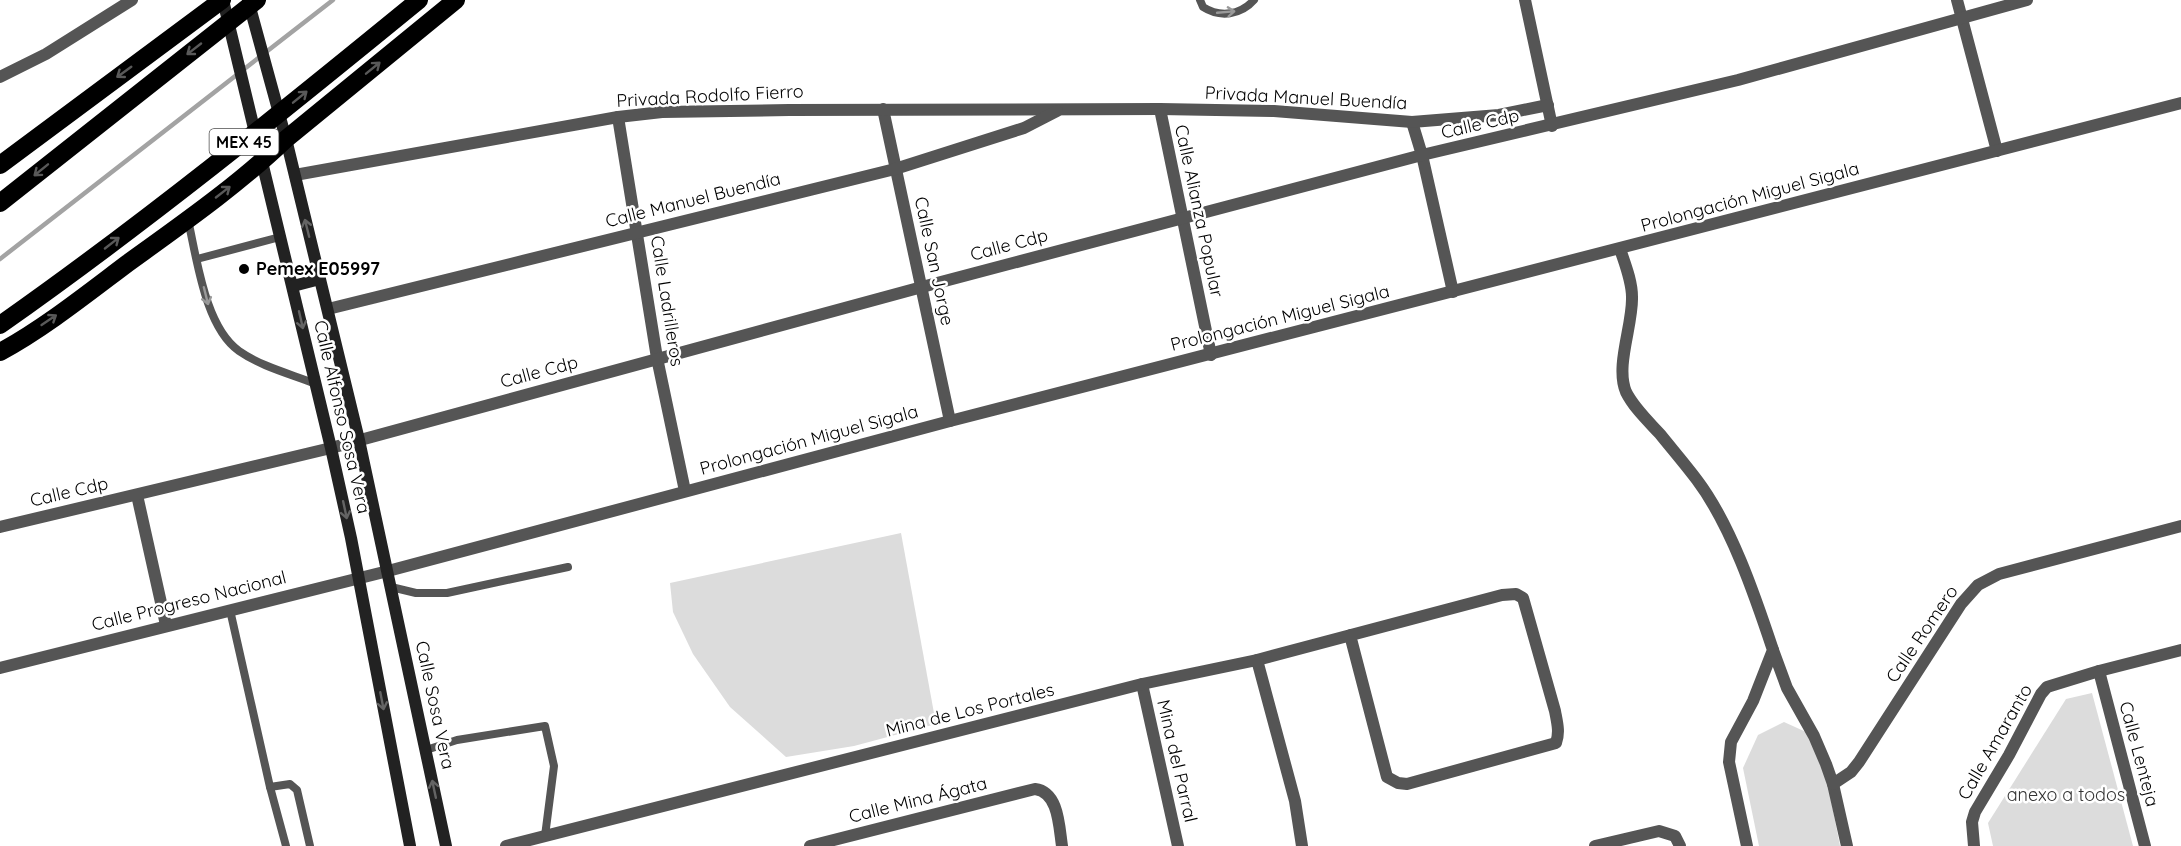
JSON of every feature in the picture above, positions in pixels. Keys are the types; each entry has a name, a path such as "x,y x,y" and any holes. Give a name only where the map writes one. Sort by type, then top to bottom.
{"highway":[{"path":"0,203 256,0"},
{"name":"MEX 45","path":"0,325 66,278 268,123 418,0"},
{"path":"0,352 76,301 188,219 263,161 286,139 456,0"},
{"path":"0,165 224,4"}],"main road":[{"name":"Calle Alfonso Sosa Vera","path":"248,0 286,139 328,309 388,571"},
{"name":"Calle Alfonso Sosa Vera","path":"224,4 331,448 410,846"},
{"path":"293,286 320,279"},
{"name":"Calle Sosa Vera","path":"388,571 446,846"}],"street":[{"path":"0,77 46,54 132,0"},
{"path":"1525,0 1552,126"},
{"path":"1957,0 1997,151"},
{"name":"Calle Cdp","path":"0,527 331,448 921,286 1422,155 1552,126 1738,80 2027,0"},
{"name":"Prolongación Miguel Sigala","path":"388,571 950,421 2181,103"},
{"name":"Privada Manuel Buendía","path":"1060,110 1274,111 1412,122 1499,115 1548,105"},
{"name":"Privada Rodolfo Fierro","path":"295,175 618,117 662,112 883,109 1060,110"},
{"name":"Calle San Jorge","path":"883,109 950,421"},
{"name":"Calle Alianza Popular","path":"1160,109 1211,355"},
{"name":"Calle Manuel Buendía","path":"328,309 895,169 1024,128 1060,110"},
{"name":"Calle Ladrilleros","path":"618,117 657,358 685,491"},
{"path":"1412,122 1422,155 1453,292"},
{"path":"1620,249 1632,297 1625,349 1623,376 1625,389 1632,404 1698,480 1718,512 1732,542 1787,688 1820,748 1833,784 1847,846"},
{"path":"137,495 166,626"},
{"name":"Calle Romero","path":"1833,784 1851,772 1859,762 1961,604 1978,585 1999,574 2181,526"},
{"name":"Calle Progreso Nacional","path":"0,668 388,571"},
{"name":"Mina de Los Portales","path":"506,846 1142,684 1257,660 1350,635 1502,595 1516,594 1522,598 1558,725 1556,743 1407,784 1393,781 1388,777 1350,635"},
{"path":"1747,846 1729,762 1732,737 1754,701 1773,650"},
{"name":"Calle Amaranto","path":"1974,846 1972,822 1975,812 2009,755 2041,694 2052,685 2181,650"},
{"path":"1257,660 1295,801 1302,846"},
{"name":"Calle Lenteja","path":"2099,671 2145,846"},
{"name":"Mina del Parral","path":"1142,684 1178,846"},
{"name":"Calle Mina Ágata","path":"810,846 1035,789 1047,793 1053,802 1062,846"},
{"path":"1595,846 1659,831 1675,836 1680,846"}],"lane":[{"path":"1200,0 1203,7 1218,14 1244,9 1254,0"},
{"path":"188,219 210,312 222,334 238,350 257,361 316,384"},
{"path":"197,259 280,237"},
{"path":"391,587 416,593 447,593 568,567"},
{"path":"230,610 270,787 286,846"},
{"path":"426,750 457,740 545,726 554,766 545,836"},
{"path":"270,787 290,784 297,790 310,846"}],"green space":[{"path":"901,533 936,724 854,746 786,757 730,707 693,654 673,612 670,583"},
{"name":"anexo a todos","path":"2092,693 2133,846 1993,846 1988,823 2066,699"},
{"path":"1784,722 1806,732 1824,764 1840,846 1759,846 1743,768 1758,735"}],"waterway":[{"path":"0,259 333,0"}],"place":[{"name":"Pemex E05997","path":"244,269"}]}
